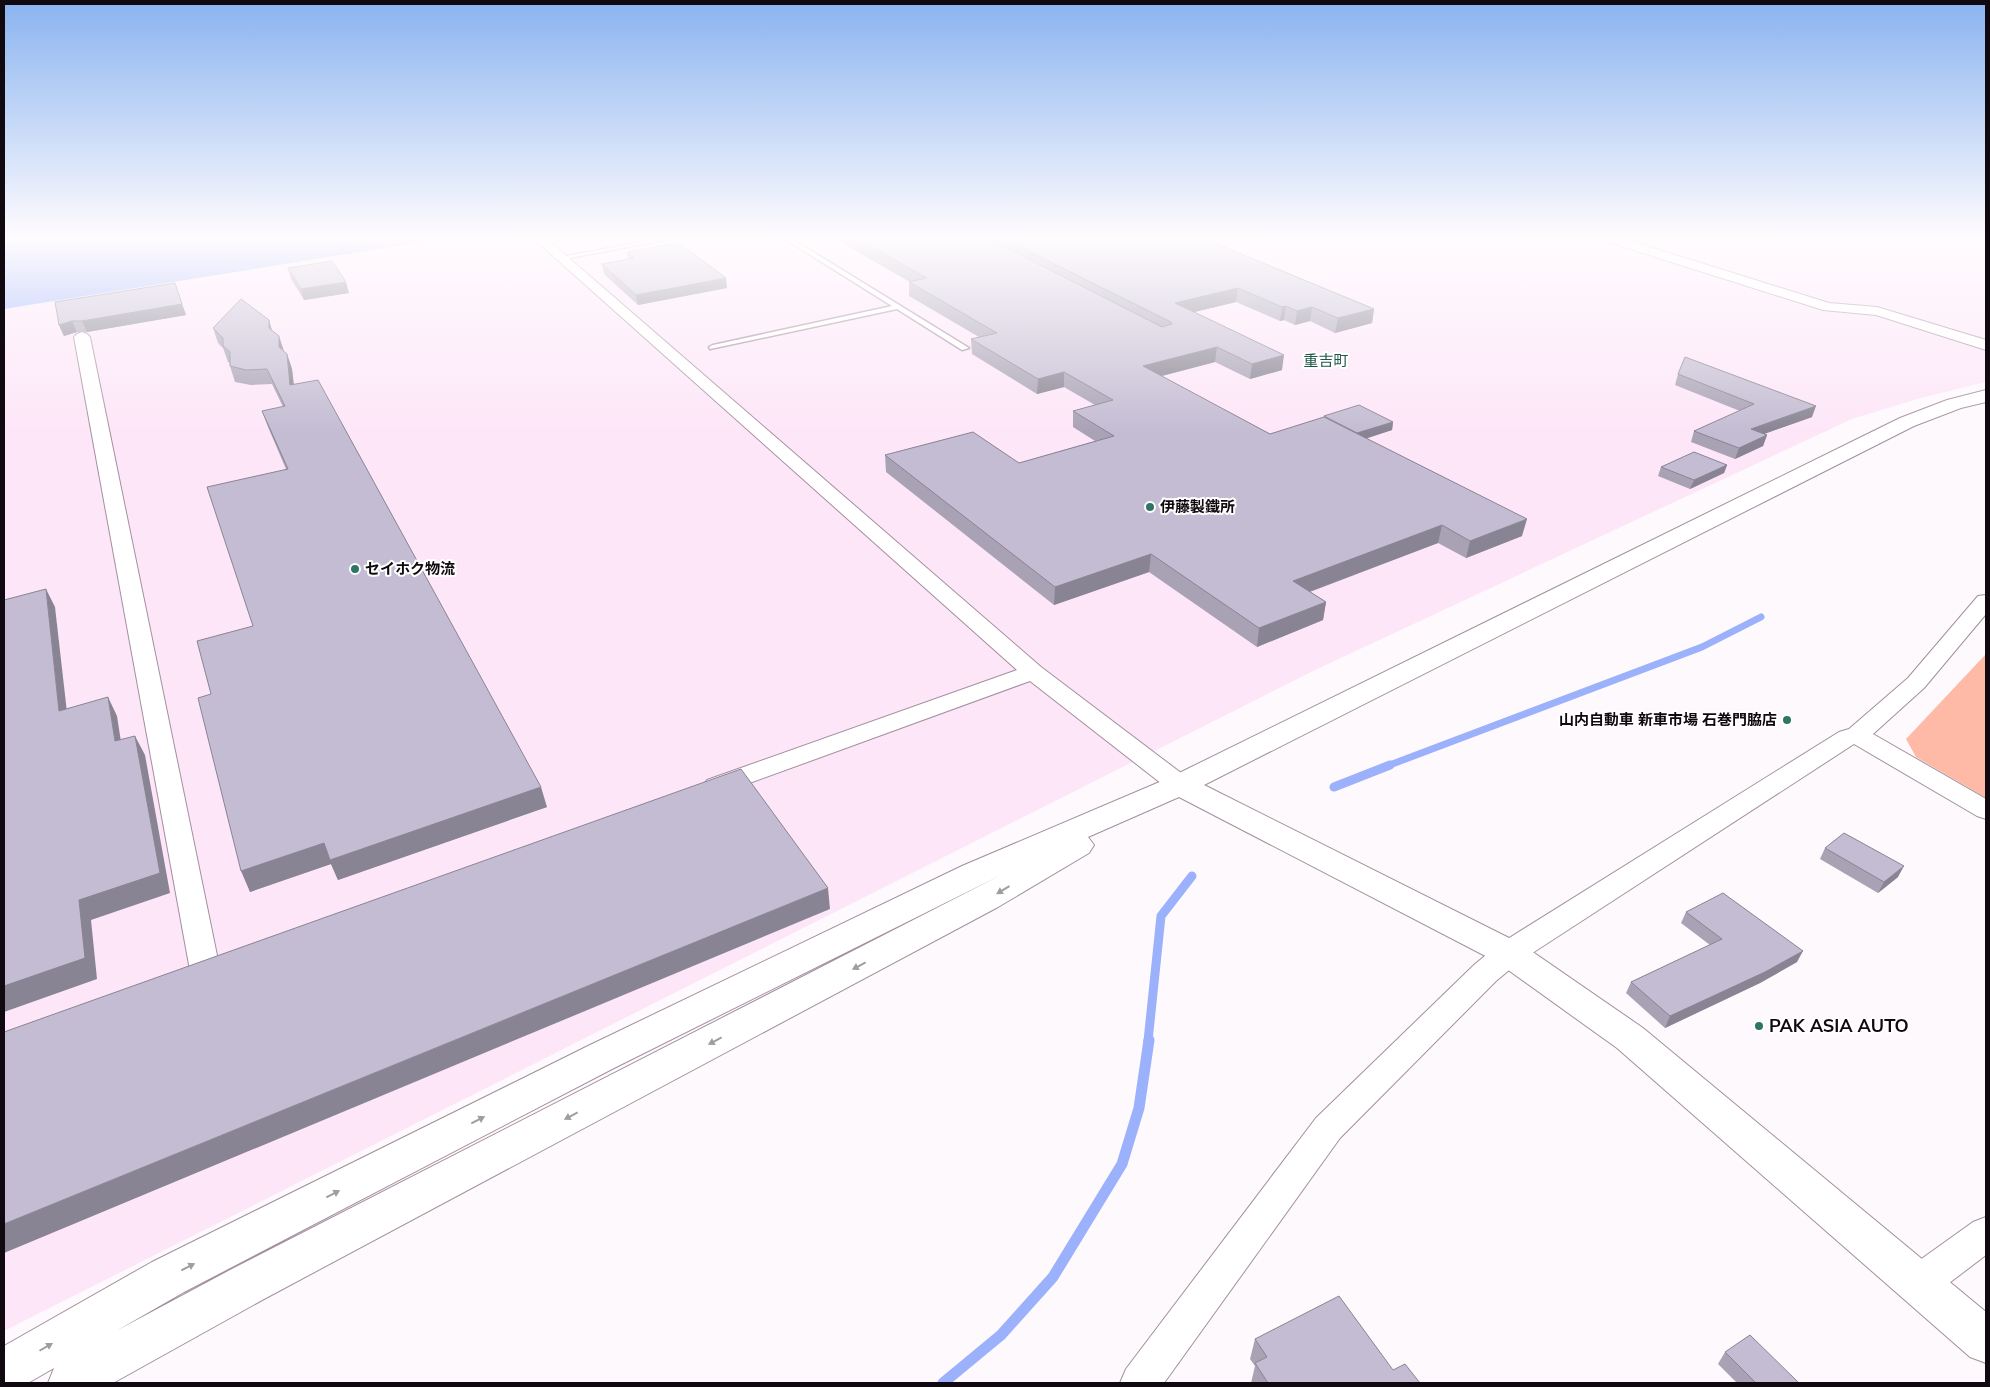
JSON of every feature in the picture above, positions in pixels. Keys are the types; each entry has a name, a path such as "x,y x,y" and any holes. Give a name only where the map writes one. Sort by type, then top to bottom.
{"street":[{"path":"611,304 1033,672 1180,785 1509,953 1630,1038 1986,1341"},
{"path":"1818,304 1828,307 1877,311 1986,345"},
{"path":"82,337 205,970"},
{"path":"4,1371 168,1277 601,1057 974,874 1180,785 1907,422 1954,404 1986,396"},
{"path":"1140,1383 1328,1128 1485,973 1509,953 1848,737 1857,735 1916,684 1986,601"},
{"path":"694,794 1033,672"},
{"path":"1857,735 1986,810"},
{"path":"71,1383 248,1284 986,900 1180,785"},
{"path":"178,980 233,960"},
{"path":"1919,1283 1986,1234"}],"lane":[{"path":"893,304 965,348"},
{"path":"713,347 898,307"}],"shaded area":[{"path":"37,304 1986,304 1986,382 1917,399 1852,419 1315,670 4,1331 4,309"},
{"path":"1986,654 1986,798 1916,757 1906,739"}],"water":[{"path":"4,304 37,304 4,309"}],"building":[{"path":"55,304 182,304 82,321 72,321 59,325"},
{"path":"236,304 247,304 269,320 269,328 279,336 279,347 287,354 290,385 318,380 541,787 330,860 324,843 241,871 198,698 211,694 197,641 253,626 207,487 288,469 262,411 285,406 267,369 246,370 230,366 230,352 223,346 223,338 213,328"},
{"path":"946,304 1116,304 1162,327 1172,324 1134,304 1177,304 1284,355 1252,364 1217,347 1143,366 1270,434 1324,417 1527,519 1470,541 1442,525 1293,581 1326,602 1259,628 1151,554 1055,587 885,455 973,432 1019,463 1114,436 1073,411 1113,400 1064,372 1038,379 971,339 997,333"},
{"path":"1274,304 1361,304 1374,309 1338,318 1312,307 1297,311 1286,306 1282,307"},
{"path":"1685,357 1816,406 1751,429 1767,435 1739,448 1694,431 1754,404 1678,374"},
{"path":"1359,405 1393,422 1357,433 1324,416"},
{"path":"1694,452 1727,465 1694,480 1661,467"},
{"path":"46,589 59,711 108,697 115,741 135,736 160,873 79,900 85,958 4,986 4,600"},
{"path":"741,769 828,888 4,1224 4,1032"},
{"path":"1844,833 1904,866 1884,882 1825,848"},
{"path":"1723,893 1803,951 1765,972 1670,1016 1631,982 1722,939 1686,912"},
{"path":"1339,1296 1393,1370 1405,1364 1420,1383 1268,1383 1255,1363 1267,1357 1255,1339"},
{"path":"1750,1335 1799,1383 1756,1383 1725,1352"}],"waterway":[{"path":"1387,766 1702,647 1761,617"},
{"path":"1334,787 1390,765"},
{"path":"1148,1041 1161,916 1192,876"},
{"path":"943,1383 1001,1335 1053,1277 1122,1164 1139,1108 1149,1040"}],"place":[{"name":"伊藤製鐵所","path":"1150,507"},
{"name":"セイホク物流","path":"355,569"},
{"name":"山内自動車 新車市場 石巻門脇店","path":"1787,720"},
{"name":"PAK ASIA AUTO","path":"1759,1026"}],"district":[{"name":"重吉町","path":"1326,361"}]}
